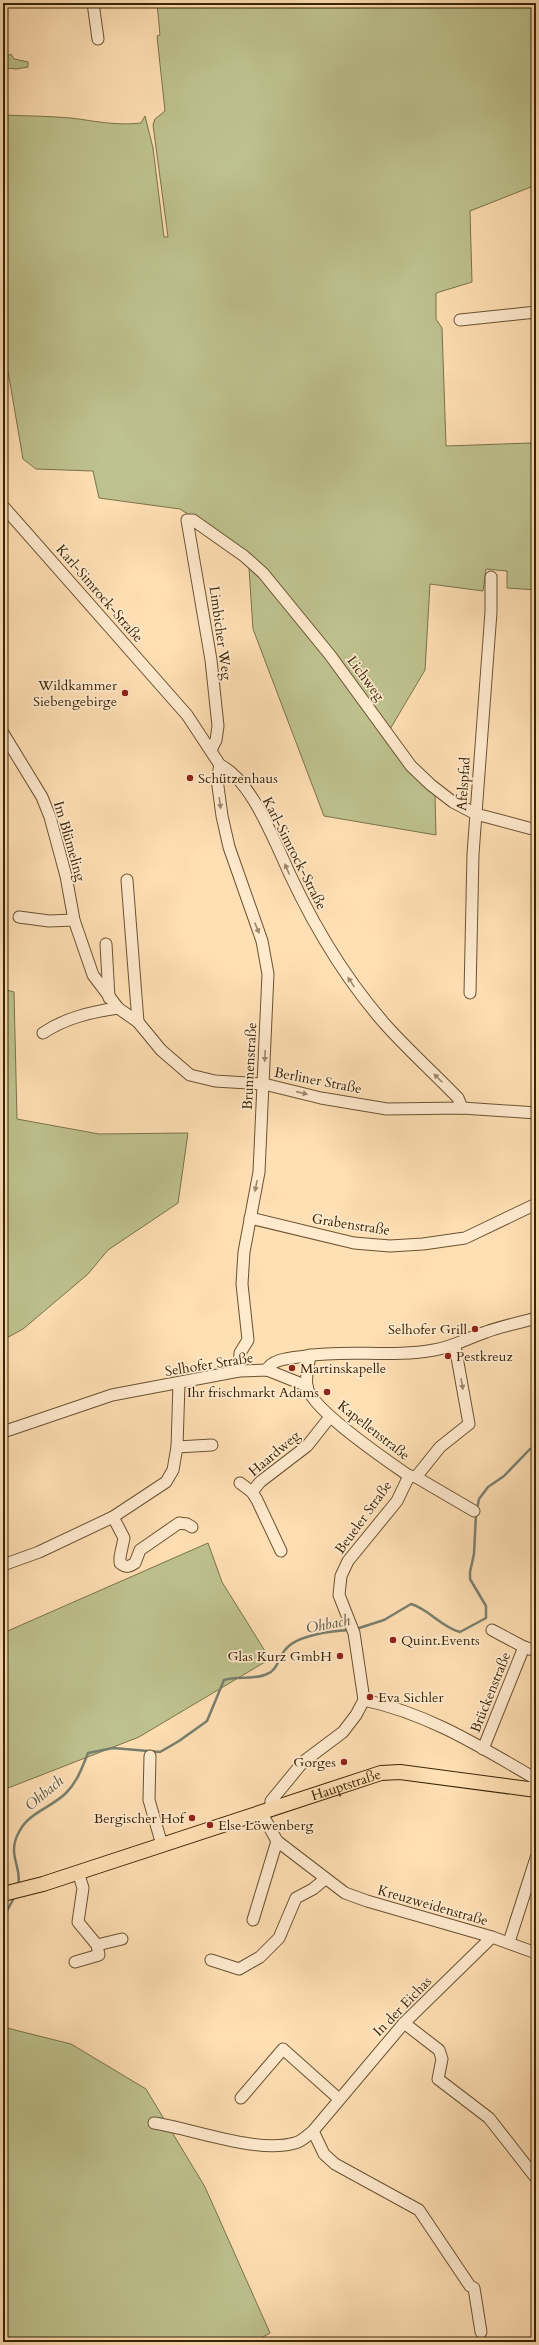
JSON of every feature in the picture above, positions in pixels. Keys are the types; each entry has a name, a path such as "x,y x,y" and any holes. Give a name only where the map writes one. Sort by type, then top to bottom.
{"main road":[{"name":"Hauptstraße","path":"6,1894 24,1890 266,1810 390,1772 536,1790"}],"street":[{"path":"93,3 98,38"},
{"path":"460,320 536,312"},
{"name":"Karl-Simrock-Straße","path":"3,506 188,714 220,765 227,768 238,779 259,810 308,912 354,986 384,1024 458,1098 464,1108"},
{"name":"Limbicher Weg","path":"187,520 211,660 218,726 216,740 211,750"},
{"name":"Lichweg","path":"187,520 193,520 244,556 263,573 330,655 411,766 431,785 453,802 476,814 536,830"},
{"name":"Afelspfad","path":"470,993 473,854 491,612 491,577"},
{"name":"Im Blümeling","path":"3,734 42,797 50,817 66,876 74,920 94,975 109,998 118,1008"},
{"name":"Brunnenstraße","path":"220,765 218,787 228,841 250,911 260,937 268,974 259,1172 244,1252 242,1284 248,1340 240,1353 239,1371"},
{"path":"128,880 138,1022"},
{"path":"19,917 49,921 74,920"},
{"path":"106,944 109,998"},
{"path":"43,1033 54,1025 72,1018 118,1008"},
{"name":"Berliner Straße","path":"118,1008 138,1022 161,1050 190,1075 215,1081 264,1084 321,1098 387,1109 464,1108 536,1113"},
{"name":"Grabenstraße","path":"250,1218 354,1242 397,1246 465,1238 536,1204"},
{"name":"Selhofer Straße","path":"3,1432 112,1395 239,1371 267,1370 271,1364 282,1360 310,1355 396,1355 455,1346 485,1333 536,1318"},
{"name":"Beueler Straße","path":"364,1700 353,1630 339,1595 341,1576 348,1561 397,1501 412,1477 440,1447 454,1438 469,1424 455,1346"},
{"path":"267,1370 307,1386 310,1355"},
{"path":"3,1565 113,1517 166,1482 172,1470 177,1447 179,1383"},
{"name":"Kapellenstraße","path":"307,1386 330,1417 412,1477"},
{"name":"Haardweg","path":"252,1492 260,1482 307,1446 330,1417"},
{"path":"177,1447 212,1445"},
{"path":"412,1477 474,1511"},
{"name":"Haardweg","path":"240,1483 252,1492 282,1551"},
{"path":"113,1517 124,1538 120,1563 124,1566 130,1567 135,1563 140,1550 179,1523 187,1524 192,1527"},
{"name":"Brückenstraße","path":"492,1630 524,1647 536,1651"},
{"name":"Brückenstraße","path":"484,1749 524,1647"},
{"path":"266,1810 271,1800 303,1762 343,1732 356,1715 364,1700 396,1707 448,1729 536,1779"},
{"path":"150,1756 149,1800 162,1845"},
{"name":"Kreuzweidenstraße","path":"266,1810 277,1842 345,1893 367,1901 509,1942 536,1954"},
{"path":"253,1920 277,1842"},
{"path":"509,1942 536,1858"},
{"path":"75,1962 99,1955 97,1945 78,1922 83,1888 78,1872"},
{"path":"211,1960 239,1969 249,1965 279,1938 296,1898 314,1889 325,1879"},
{"name":"In der Eichas","path":"154,2123 241,2142 277,2146 297,2143 313,2131 404,2023 492,1937"},
{"path":"97,1945 122,1939"},
{"path":"404,2023 439,2050 442,2059 438,2079 489,2118 536,2178"},
{"path":"241,2098 283,2049 339,2099"},
{"path":"313,2131 324,2154 335,2164 419,2210 470,2286 474,2288 481,2332"}],"green space":[{"path":"157,3 536,3 536,185 470,211 472,282 436,293 436,319 442,328 446,446 531,443 536,517 536,590 507,588 507,571 486,569 483,591 430,584 425,670 386,736 435,795 436,835 324,816 253,629 248,553 180,509 99,498 93,471 36,469 23,459 8,371 3,369 3,115 62,117 123,124 141,123 145,116 153,148 164,237 168,237 153,125 155,119 165,111 157,36 160,35"},
{"path":"11,54 14,59 28,62 28,67 16,69 7,68 7,56"},
{"path":"3,989 14,992 17,1119 99,1134 188,1133 178,1203 108,1250 88,1274 23,1329 3,1340"},
{"path":"208,1543 222,1582 270,1659 139,1737 3,1790 3,1633"},
{"path":"3,2027 71,2044 146,2089 205,2187 270,2333 254,2342 3,2342"}],"waterway":[{"name":"Ohbach","path":"477,1509 479,1499 488,1487 504,1476 530,1449 536,1446"},
{"name":"Ohbach","path":"356,1629 384,1620 411,1604 424,1610 453,1630 460,1632 486,1618 486,1606 470,1579 474,1554 476,1514"},
{"name":"Ohbach","path":"18,1885 19,1879 14,1848 15,1840 19,1832 28,1820 60,1798 70,1789 79,1774 88,1753 113,1748 160,1752 179,1741 207,1721 224,1680 262,1676 271,1672 276,1667 285,1650 297,1641 306,1637 333,1631 349,1630"},
{"name":"Ohbach","path":"3,1918 15,1896"}],"place":[{"name":"Wildkammer Siebengebirge","path":"125,693"},
{"name":"Schützenhaus","path":"190,778"},
{"name":"Selhofer Grill","path":"475,1329"},
{"name":"Pestkreuz","path":"448,1356"},
{"name":"Martinskapelle","path":"292,1368"},
{"name":"Ihr frischmarkt Adams","path":"327,1392"},
{"name":"Quint.Events","path":"393,1640"},
{"name":"Glas Kurz GmbH","path":"340,1656"},
{"name":"Eva Sichler","path":"370,1697"},
{"name":"Gorges","path":"344,1762"},
{"name":"Bergischer Hof","path":"192,1818"},
{"name":"Else Löwenberg","path":"210,1825"}]}
